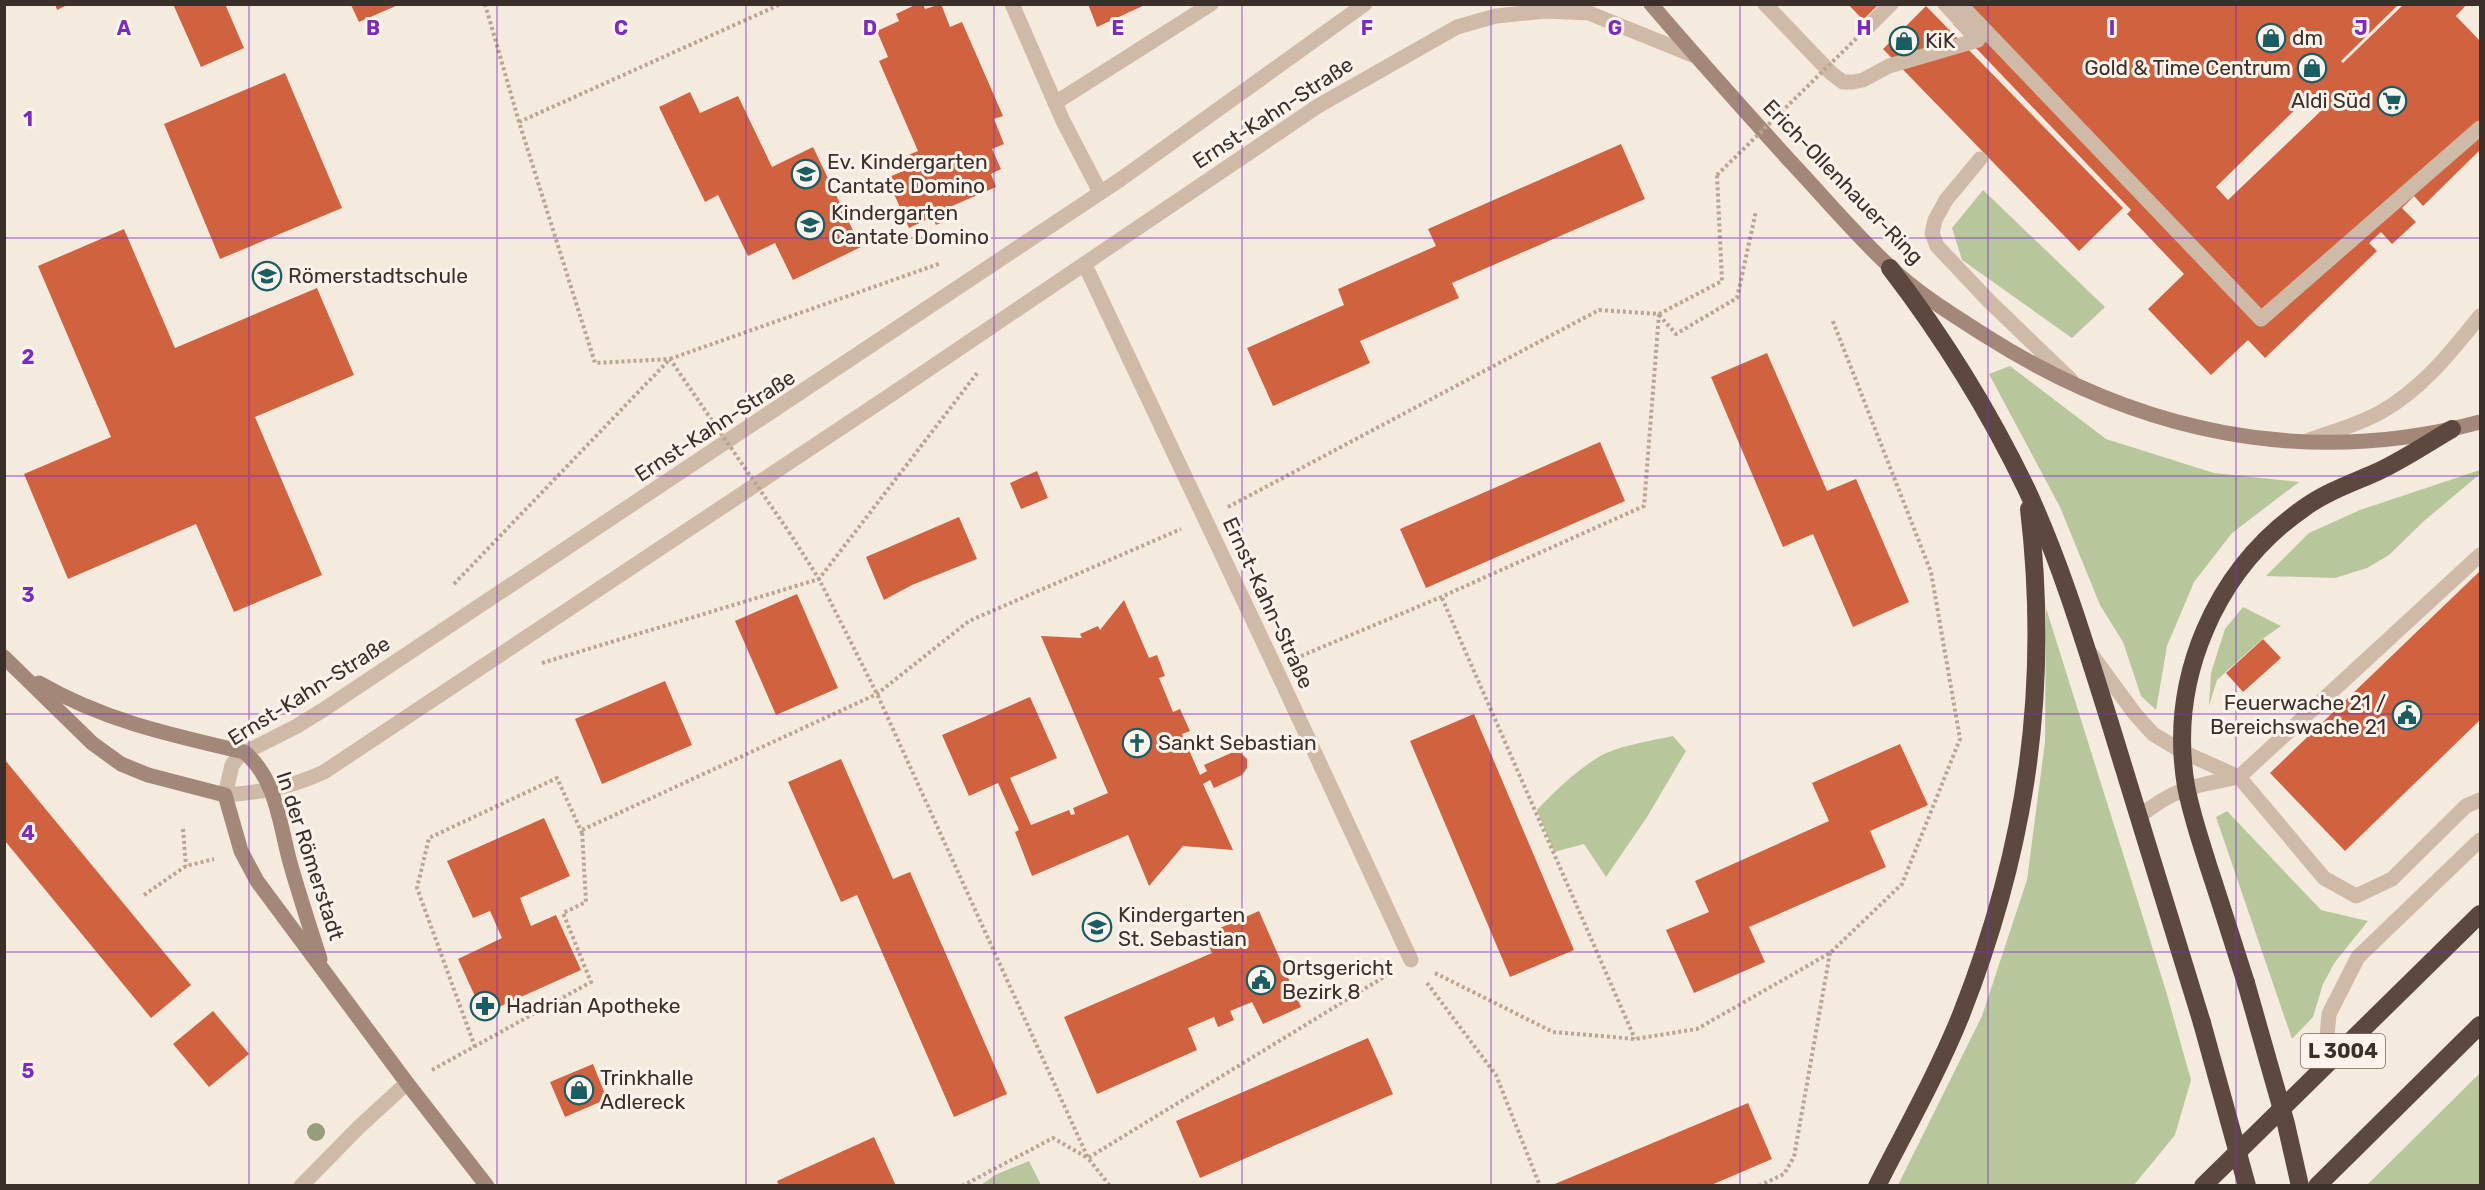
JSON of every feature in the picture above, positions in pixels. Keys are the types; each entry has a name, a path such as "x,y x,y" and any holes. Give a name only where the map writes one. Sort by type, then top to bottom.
{"highway":[{"path":"1890,268 1929,320 1965,374 1997,431 2053,550 2140,816 2202,1023 2247,1185"},
{"path":"2300,1185 2286,1124 2246,982 2195,823 2186,787 2182,752 2187,687 2201,638 2216,605 2235,575 2256,549 2281,525 2305,507 2339,487 2378,471 2452,429"},
{"path":"1877,1185 1929,1086 1961,1015 2001,895 2018,826 2032,732 2038,637 2035,561 2026,489"},
{"name":"L 3004","path":"2203,1185 2481,914"},
{"path":"2317,1185 2481,1025"}],"street":[{"path":"1012,4 1055,103 1100,192"},
{"path":"1055,103 1211,4"},
{"name":"Ernst-Kahn-Straße","path":"1365,4 1295,56 1100,192 862,354 323,710 297,726 244,752 232,765 225,795 271,791 298,784 324,772 1085,265 1137,226 1318,106 1457,27 1496,16 1546,11 1589,13 1695,56"},
{"name":"Ernst-Kahn-Straße","path":"1496,16 1509,4"},
{"name":"Erich-Ollenhauer-Ring","path":"1651,4 1695,56 1890,268 1949,313 2012,353 2078,387 2151,415 2200,429 2250,438 2301,443 2352,443 2383,440 2481,422"},
{"path":"1765,4 1820,62 1843,82 1863,80 1889,66 1978,40 1945,4"},
{"path":"1868,27 1891,4"},
{"path":"1960,4 2261,319 2481,128"},
{"path":"1980,159 1946,200 1935,220 1932,233 1937,246 1989,301 2078,387"},
{"name":"Ernst-Kahn-Straße","path":"1085,265 1411,960"},
{"path":"2301,443 2379,413 2409,393 2442,362 2481,316"},
{"path":"2140,816 2159,800 2186,787 2239,777 2481,555"},
{"path":"2086,648 2135,714 2153,734 2182,752 2239,777 2324,878 2356,896 2392,879 2466,806 2481,800"},
{"path":"4,657 92,743 121,764 148,775 225,795"},
{"path":"19,671 68,700 105,716 244,752"},
{"name":"In der Römerstadt","path":"244,752 259,766 271,791 291,866 323,968"},
{"name":"In der Römerstadt","path":"225,795 241,851 257,881 407,1083 487,1185"},
{"path":"2324,1069 2329,1014 2358,957 2481,840"},
{"path":"301,1185 407,1083"}],"path":[{"path":"485,4 519,122 595,363 670,359 943,262"},
{"path":"519,122 781,4"},
{"path":"1205,519 1599,310 1659,314 1722,281 1717,175 1868,27"},
{"path":"1659,314 1676,334 1737,298 1756,211"},
{"path":"1275,667 1442,597 1644,506 1659,314"},
{"path":"1411,960 1553,1032 1635,1040 1696,1029 1830,953 1902,884 1960,740 1931,572 1832,319"},
{"path":"670,359 819,579 877,694 1088,1158 1110,1185"},
{"path":"454,584 670,359"},
{"path":"536,664 819,579 981,368"},
{"path":"582,833 582,830 877,694 969,621 1181,529"},
{"path":"1442,597 1635,1040"},
{"path":"455,1057 475,1047 591,982 563,913 586,902 582,833 557,778 429,838 417,888 475,1047"},
{"path":"183,829 186,866"},
{"path":"144,895 186,866 221,857"},
{"path":"1759,1185 1784,1174 1794,1157 1830,953"},
{"path":"1088,1158 1411,960"},
{"path":"1411,960 1496,1075 1540,1185"},
{"path":"962,1185 1053,1138 1088,1158"}],"green space":[{"path":"1983,190 2105,307 2072,338 1962,260 1952,228"},
{"path":"2010,366 2106,439 2214,473 2299,482 2232,533 2194,582 2167,646 2156,710 2141,696 2123,642 2100,605 2060,507 1989,374"},
{"path":"2480,470 2480,474 2424,521 2389,555 2367,568 2335,578 2266,576 2309,533 2360,510"},
{"path":"2243,607 2281,626 2261,640 2217,680 2209,706 2211,673 2225,629"},
{"path":"2046,608 2166,991 2191,1080 2175,1135 2134,1185 1898,1185 1982,1016 2027,880 2045,742"},
{"path":"1673,736 1686,751 1647,817 1606,877 1584,844 1554,852 1537,810 1551,796 1581,769 1605,754 1634,744"},
{"path":"2227,811 2321,910 2368,921 2335,962 2323,984 2313,1017 2292,1039 2216,817"},
{"path":"2480,1073 2480,1185 2367,1185"},
{"path":"1029,1161 1041,1185 981,1185 995,1175"}],"building":[{"path":"55,4 69,4 57,10"},
{"path":"173,4 225,4 244,48 201,67"},
{"path":"917,4 923,4 925,9 941,4 950,27 962,22 1003,116 994,119 1004,144 992,149 1001,169 991,174 996,187 952,206 957,216 936,225 932,217 909,228 887,178 912,167 906,156 918,151 879,61 888,57 877,31 899,21 896,14"},
{"path":"1088,4 1147,4 1097,27"},
{"path":"1848,4 1879,4 1863,20"},
{"path":"1973,4 2399,4 2341,61 2343,63 2404,4 2467,4 2456,16 2480,41 2480,150 2423,206 2414,196 2402,208 2416,222 2392,244 2381,232 2369,243 2377,251 2265,358 2248,340 2211,375 2148,309 2184,274 2127,214 2131,210 1953,24","holes":["2311,94 2324,108 2228,200 2216,187"]},
{"path":"351,5 398,5 359,22"},
{"path":"1926,6 2123,208 2079,251 1883,49"},
{"path":"285,73 342,208 220,259 164,124"},
{"path":"690,92 700,113 738,96 772,167 813,147 861,247 793,280 775,243 748,256 718,195 705,202 659,107"},
{"path":"1621,144 1645,199 1452,283 1459,298 1360,341 1370,363 1273,406 1247,348 1344,305 1338,289 1436,246 1428,229"},
{"path":"124,229 175,348 317,288 354,375 255,417 322,575 234,612 196,524 68,579 24,474 111,437 38,266"},
{"path":"1767,353 1827,491 1856,479 1909,602 1853,627 1813,534 1783,547 1711,377"},
{"path":"1600,442 1625,501 1426,588 1400,529"},
{"path":"1037,471 1048,498 1021,509 1010,483"},
{"path":"959,517 977,559 912,585 884,600 866,557"},
{"name":"Feuerwache 21 / Bereichswache 21","path":"2480,571 2480,720 2345,851 2270,773"},
{"path":"797,594 838,688 776,715 735,621"},
{"name":"Sankt Sebastian","path":"1124,600 1149,658 1157,655 1165,676 1159,678 1173,712 1180,709 1190,731 1182,734 1200,775 1207,771 1204,765 1231,753 1241,753 1247,759 1247,768 1242,775 1214,788 1210,780 1203,784 1233,850 1183,846 1149,886 1128,835 1032,876 1015,832 1019,830 998,783 969,796 942,735 1030,697 1057,758 1010,778 1031,825 1069,810 1071,815 1075,814 1073,808 1108,793 1041,636 1082,638 1080,634 1098,626 1100,630"},
{"path":"2263,639 2281,658 2243,692 2226,673"},
{"path":"665,681 692,745 602,784 575,719"},
{"path":"1474,714 1574,950 1510,977 1410,741"},
{"path":"1900,744 1928,805 1870,831 1886,867 1749,927 1765,962 1694,993 1666,930 1709,912 1695,881 1829,821 1812,783"},
{"path":"841,759 893,879 910,872 1007,1094 954,1117 857,895 841,902 788,782"},
{"path":"5,760 191,985 151,1018 5,841"},
{"path":"544,818 570,876 520,898 531,926 556,915 581,970 483,1014 458,959 502,938 490,911 473,918 447,861"},
{"path":"1259,911 1301,1007 1263,1024 1252,1002 1230,1011 1234,1020 1218,1027 1214,1017 1188,1028 1197,1050 1097,1094 1064,1017 1212,953 1204,935"},
{"path":"213,1011 249,1054 209,1087 173,1044"},
{"path":"1368,1038 1393,1094 1200,1178 1176,1121"},
{"name":"Trinkhalle Adlereck","path":"593,1064 607,1099 565,1117 550,1082"},
{"path":"1748,1103 1772,1159 1709,1186 1550,1186"},
{"path":"874,1137 896,1186 779,1186 777,1181"}],"place":[{"name":"dm","path":"2271,38"},
{"name":"KiK","path":"1904,41"},
{"name":"Gold & Time Centrum","path":"2312,68"},
{"name":"Aldi Süd","path":"2392,101"},
{"name":"Ev. Kindergarten Cantate Domino","path":"806,174"},
{"name":"Kindergarten Cantate Domino","path":"810,225"},
{"name":"Römerstadtschule","path":"267,276"},
{"name":"Feuerwache 21 / Bereichswache 21","path":"2407,715"},
{"name":"Sankt Sebastian","path":"1137,743"},
{"name":"Kindergarten St. Sebastian","path":"1097,927"},
{"name":"Ortsgericht Bezirk 8","path":"1261,980"},
{"name":"Hadrian Apotheke","path":"485,1006"},
{"name":"Trinkhalle Adlereck","path":"579,1090"}]}
